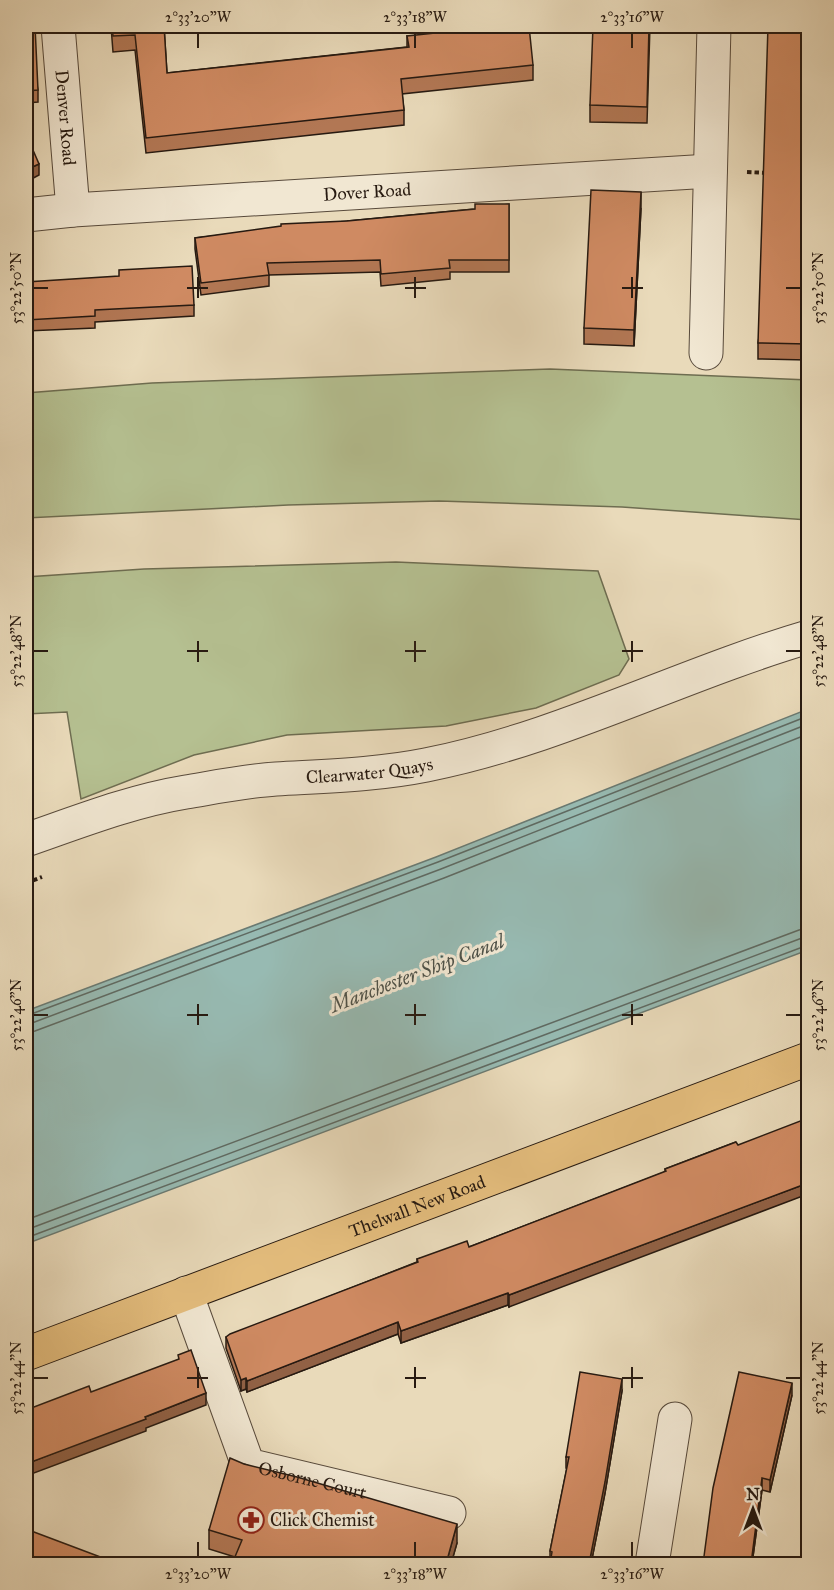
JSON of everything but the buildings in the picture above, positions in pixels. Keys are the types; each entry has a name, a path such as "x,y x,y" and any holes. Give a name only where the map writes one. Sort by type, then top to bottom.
{"main road":[{"name":"Thelwall New Road","path":"26,1354 808,1059"}],"street":[{"name":"Denver Road","path":"58,26 73,210"},
{"path":"706,353 714,26"},
{"name":"Dover Road","path":"26,215 73,210 710,171"},
{"name":"Clearwater Quays","path":"26,840 127,806 184,792 274,779 349,776 425,766 513,744 755,652 808,637"},
{"name":"Osborne Court","path":"186,1293 248,1465 449,1513"},
{"path":"652,1564 675,1419"}],"path":[{"path":"710,171 776,174"}],"green space":[{"path":"550,369 808,380 808,520 622,507 439,501 288,505 26,518 26,393 152,383"},
{"path":"396,562 598,571 629,659 619,675 536,708 446,726 287,735 194,755 81,799 67,712 26,714 26,577 144,569"}],"water":[{"name":"Manchester Ship Canal","path":"808,709 808,950 26,1244 26,1011 436,857"}],"place":[{"name":"Click Chemist","path":"251,1520"}]}
